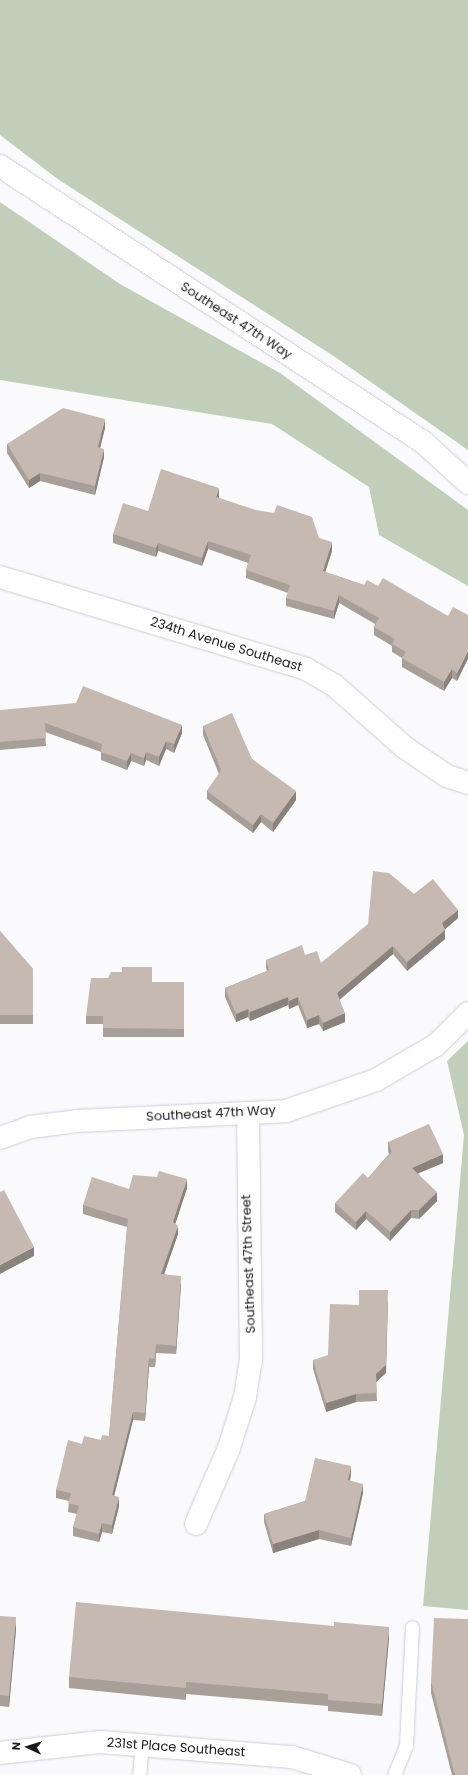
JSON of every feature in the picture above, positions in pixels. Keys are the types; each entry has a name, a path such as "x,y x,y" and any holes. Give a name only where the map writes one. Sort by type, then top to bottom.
{"street":[{"name":"Southeast 47th Way","path":"0,166 423,442 468,483"},
{"name":"234th Avenue Southeast","path":"0,577 306,669 334,685 404,747 447,776 468,783"},
{"name":"Southeast 47th Way","path":"0,1138 31,1127 76,1121 248,1115 286,1111 331,1098 376,1080 436,1045 468,1013"},
{"name":"Southeast 47th Street","path":"196,1524 229,1448 245,1397 251,1359 248,1115"},
{"name":"231st Place Southeast","path":"0,1753 63,1744 142,1745 292,1757 350,1775"}],"lane":[{"path":"394,1775 406,1745 412,1627"},
{"path":"139,1775 142,1745"}],"green space":[{"path":"0,0 468,0 468,450 335,357 59,180 0,135"},
{"path":"0,202 120,284 280,373 468,510 468,586 379,535 369,487 272,424 0,380"},
{"path":"468,1041 468,1610 423,1606 464,1135 447,1061"}],"building":[{"path":"63,408 105,419 98,447 104,449 95,486 40,473 29,480 7,444"},
{"path":"161,469 219,488 216,497 256,510 274,513 277,505 312,517 319,538 332,542 323,571 364,585 367,580 378,586 383,578 448,616 453,607 468,615 468,651 457,673 452,669 444,682 402,658 406,652 392,644 395,639 374,627 379,618 339,595 334,611 286,598 290,585 246,570 251,555 208,541 202,558 158,543 156,548 113,534 123,503 148,511"},
{"path":"83,686 182,725 174,744 166,741 159,757 146,752 144,758 131,753 127,761 101,752 102,744 45,723 46,738 0,742 0,710 76,703"},
{"path":"232,713 252,759 296,791 273,823 261,814 253,825 207,791 221,770 203,726"},
{"path":"373,871 389,873 414,894 433,879 458,910 442,923 445,930 407,962 393,946 337,993 345,1013 323,1023 319,1015 307,1020 298,997 289,1001 288,997 250,1012 248,1009 236,1014 225,988 269,970 266,960 302,945 305,955 317,951 321,963 368,924"},
{"path":"0,931 33,969 33,1015 0,1015"},
{"path":"122,967 152,967 152,982 184,982 184,1029 103,1028 103,1016 86,1016 91,978 108,978 111,972 122,972"},
{"path":"429,1124 443,1154 412,1168 437,1192 419,1210 411,1210 390,1232 366,1211 356,1222 335,1203 363,1173 368,1178 392,1152 388,1142"},
{"path":"159,1171 187,1179 173,1222 178,1226 161,1274 181,1276 176,1346 156,1344 155,1359 149,1358 145,1413 133,1412 112,1495 119,1497 112,1525 102,1523 99,1534 73,1527 79,1506 68,1503 71,1493 56,1490 68,1440 82,1444 84,1436 101,1440 102,1435 109,1436 128,1219 83,1205 92,1177 129,1189 133,1175 157,1177"},
{"path":"4,1190 34,1247 0,1265 0,1192"},
{"path":"359,1290 388,1290 386,1365 376,1374 377,1393 356,1394 326,1403 313,1360 328,1355 330,1304 359,1305"},
{"path":"315,1458 351,1466 348,1480 363,1484 351,1538 319,1530 273,1544 264,1514 305,1501"},
{"path":"76,1602 334,1626 334,1622 389,1627 382,1704 328,1700 328,1694 186,1682 186,1688 69,1677"},
{"path":"0,1616 16,1617 9,1696 0,1695"},
{"path":"434,1618 468,1619 468,1775 456,1775 454,1772 431,1681"}]}
